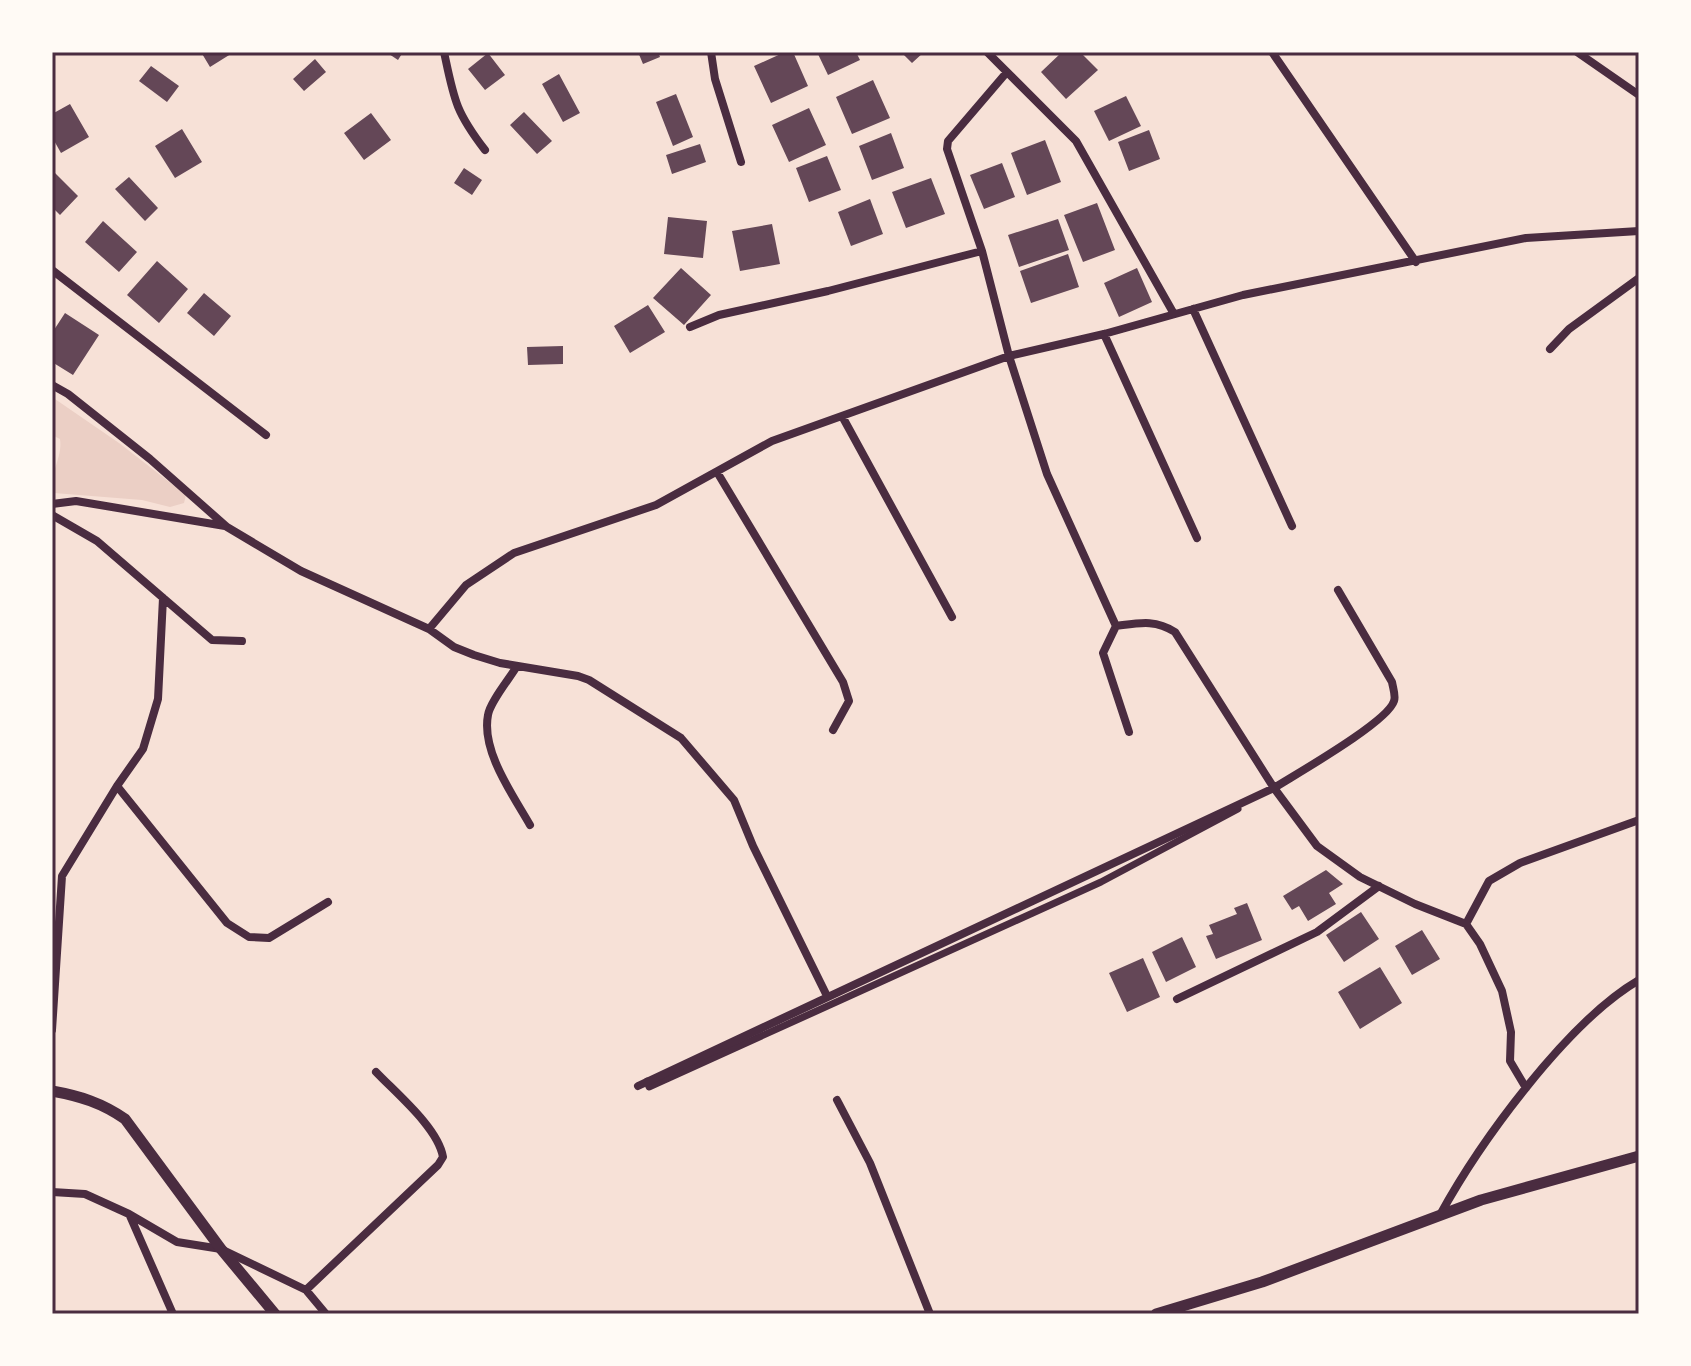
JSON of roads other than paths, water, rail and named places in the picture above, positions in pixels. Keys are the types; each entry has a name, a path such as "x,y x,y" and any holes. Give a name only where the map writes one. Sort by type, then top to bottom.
{"street":[{"path":"444,52 454,101 463,122 485,150"},
{"path":"711,52 715,79 741,162"},
{"path":"987,52 1076,141 1174,314"},
{"path":"1272,52 1416,262"},
{"path":"1577,52 1639,95"},
{"path":"1007,72 948,141 947,149 982,251 1009,356 1047,474 1116,626"},
{"path":"429,629 466,585 514,553 656,505 772,441 1009,356 1104,334 1243,295 1526,238 1639,231"},
{"path":"690,327 719,315 828,291 982,251"},
{"path":"52,270 266,435"},
{"path":"1550,349 1569,329 1639,278"},
{"path":"1193,309 1292,526"},
{"path":"1104,334 1197,538"},
{"path":"52,385 139,450 227,527 301,571 429,629 454,647 487,659 589,680 681,738 734,800 753,846 827,996"},
{"path":"842,416 952,617"},
{"path":"717,472 843,682 849,701 833,730"},
{"path":"52,504 76,501 227,527"},
{"path":"52,515 97,541 212,640 242,641"},
{"path":"642,1084 649,1087 712,1060 1101,882 1167,849 1274,788 1387,713 1395,700 1392,682 1338,590"},
{"path":"52,1030 62,876 143,749 158,699 163,598"},
{"path":"1116,626 1162,623 1175,632 1274,788 1317,846 1360,877 1466,924 1480,944 1502,991 1511,1032 1510,1061 1526,1088"},
{"path":"1116,626 1103,653 1129,732"},
{"path":"517,666 488,714 490,741 496,767 530,825"},
{"path":"117,786 227,923 249,937 269,938 328,902"},
{"path":"642,1084 1274,788"},
{"path":"1466,924 1489,881 1520,863 1639,820"},
{"path":"1177,999 1317,932 1379,886"},
{"path":"1440,1215 1526,1088 1580,1028 1622,990 1639,980"},
{"path":"306,1290 443,1157 433,1133 376,1072"},
{"path":"52,1091 76,1095 103,1105 125,1119 221,1249 275,1314"},
{"path":"837,1100 870,1163 930,1314"},
{"path":"1156,1314 1262,1282 1481,1200 1639,1156"},
{"path":"52,1192 85,1194 129,1214 177,1242 221,1249 306,1290 326,1314"},
{"path":"129,1214 173,1314"}]}
